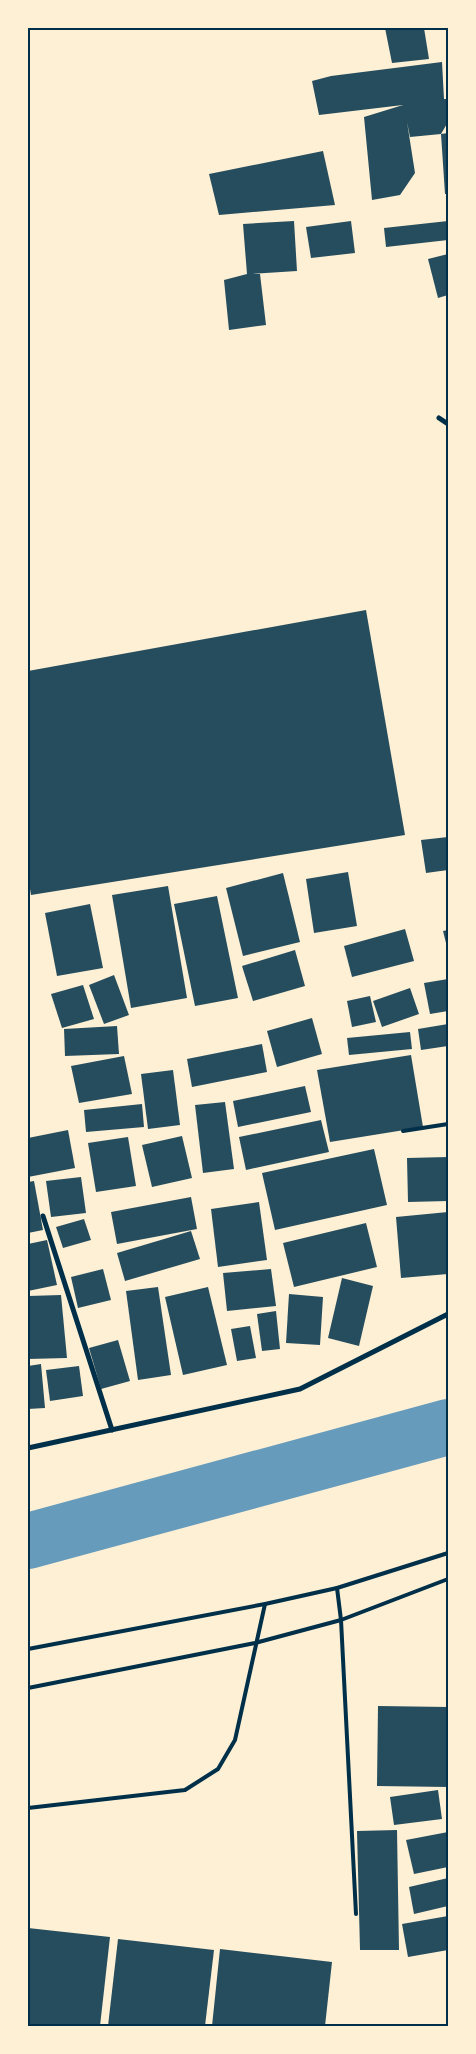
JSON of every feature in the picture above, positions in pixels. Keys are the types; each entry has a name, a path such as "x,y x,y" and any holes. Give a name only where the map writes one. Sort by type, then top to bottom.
{"street":[{"path":"439,418 448,424"},
{"path":"43,1216 112,1430"},
{"path":"28,1448 300,1389 448,1314"}],"lane":[{"path":"403,1131 448,1124"},
{"path":"28,1649 264,1604 337,1588 448,1553"},
{"path":"28,1688 255,1643 341,1620 448,1579"},
{"path":"337,1588 341,1620 356,1914"},
{"path":"28,1808 185,1790 218,1769 235,1740 264,1604"}],"building":[{"path":"385,28 424,28 429,59 392,63"},
{"path":"442,62 444,99 448,99 448,122 441,134 410,137 407,122 415,173 400,195 372,200 364,117 403,105 319,115 312,81 331,76"},
{"path":"448,133 448,194 445,194 441,134"},
{"path":"323,151 335,205 219,215 209,174"},
{"path":"294,221 297,271 252,274 260,274 266,325 229,330 224,280 247,274 243,224"},
{"path":"351,221 355,253 311,258 306,227"},
{"path":"448,221 448,240 386,247 384,228"},
{"path":"448,254 448,295 438,298 428,259"},
{"path":"366,610 405,835 31,895 28,877 28,671"},
{"path":"448,837 448,870 426,873 421,840"},
{"path":"348,872 357,926 314,933 306,879"},
{"path":"283,873 300,942 243,956 226,888"},
{"path":"168,886 187,998 131,1008 112,895"},
{"path":"217,896 238,998 195,1006 174,904"},
{"path":"90,904 103,968 57,976 45,913"},
{"path":"405,929 414,961 352,977 344,946"},
{"path":"448,930 448,951 443,931"},
{"path":"295,950 305,986 253,1001 242,966"},
{"path":"114,975 129,1015 104,1024 89,985"},
{"path":"448,979 448,1011 430,1014 424,983"},
{"path":"83,985 94,1019 62,1028 51,994"},
{"path":"410,988 419,1014 382,1027 373,1001"},
{"path":"370,996 376,1022 352,1027 347,1001"},
{"path":"312,1018 322,1054 277,1067 267,1031"},
{"path":"448,1024 448,1046 421,1050 418,1029"},
{"path":"117,1026 119,1054 65,1056 64,1029"},
{"path":"410,1032 412,1049 349,1055 347,1038"},
{"path":"262,1044 267,1072 192,1087 187,1059"},
{"path":"411,1055 423,1127 330,1142 317,1070"},
{"path":"124,1056 132,1094 79,1103 71,1066"},
{"path":"173,1070 180,1125 148,1129 141,1074"},
{"path":"305,1086 311,1112 238,1127 233,1101"},
{"path":"225,1102 234,1169 203,1173 195,1105"},
{"path":"142,1104 144,1127 86,1132 84,1110"},
{"path":"321,1120 329,1152 246,1170 239,1137"},
{"path":"68,1130 75,1168 28,1177 28,1138"},
{"path":"182,1136 192,1178 152,1187 142,1145"},
{"path":"128,1137 136,1186 96,1192 88,1143"},
{"path":"374,1149 387,1205 275,1230 262,1173"},
{"path":"448,1157 448,1201 408,1202 407,1158"},
{"path":"81,1177 86,1213 51,1217 46,1181"},
{"path":"34,1181 43,1230 28,1233 28,1182"},
{"path":"191,1197 197,1229 117,1244 111,1212"},
{"path":"259,1202 267,1260 218,1267 211,1209"},
{"path":"448,1212 448,1274 401,1278 396,1217"},
{"path":"84,1219 91,1240 63,1248 56,1227"},
{"path":"366,1223 377,1267 294,1287 283,1243"},
{"path":"191,1231 200,1259 125,1281 117,1253"},
{"path":"47,1240 57,1285 28,1291 28,1244"},
{"path":"103,1269 111,1300 78,1308 71,1277"},
{"path":"271,1269 276,1306 227,1311 223,1273"},
{"path":"342,1278 373,1286 359,1346 328,1338"},
{"path":"158,1287 171,1375 138,1380 126,1291"},
{"path":"208,1287 227,1365 183,1375 165,1297"},
{"path":"289,1294 323,1297 320,1345 286,1343"},
{"path":"61,1295 67,1358 28,1359 28,1296"},
{"path":"276,1311 280,1349 262,1351 257,1314"},
{"path":"250,1326 256,1358 237,1361 231,1329"},
{"path":"118,1340 130,1381 101,1389 89,1348"},
{"path":"41,1364 45,1408 28,1409 28,1366"},
{"path":"79,1366 83,1396 50,1401 46,1370"},
{"path":"378,1706 448,1707 448,1787 377,1786"},
{"path":"438,1790 442,1819 394,1825 390,1797"},
{"path":"397,1830 399,1950 360,1950 357,1831"},
{"path":"448,1832 448,1867 414,1874 406,1840"},
{"path":"448,1878 448,1906 414,1914 409,1887"},
{"path":"448,1916 448,1950 408,1957 402,1924"},
{"path":"28,1928 110,1937 100,2026 28,2026"},
{"path":"118,1939 214,1950 205,2026 108,2026"},
{"path":"220,1949 332,1962 325,2026 212,2026"}],"waterway":[{"path":"28,1541 448,1427"}]}
